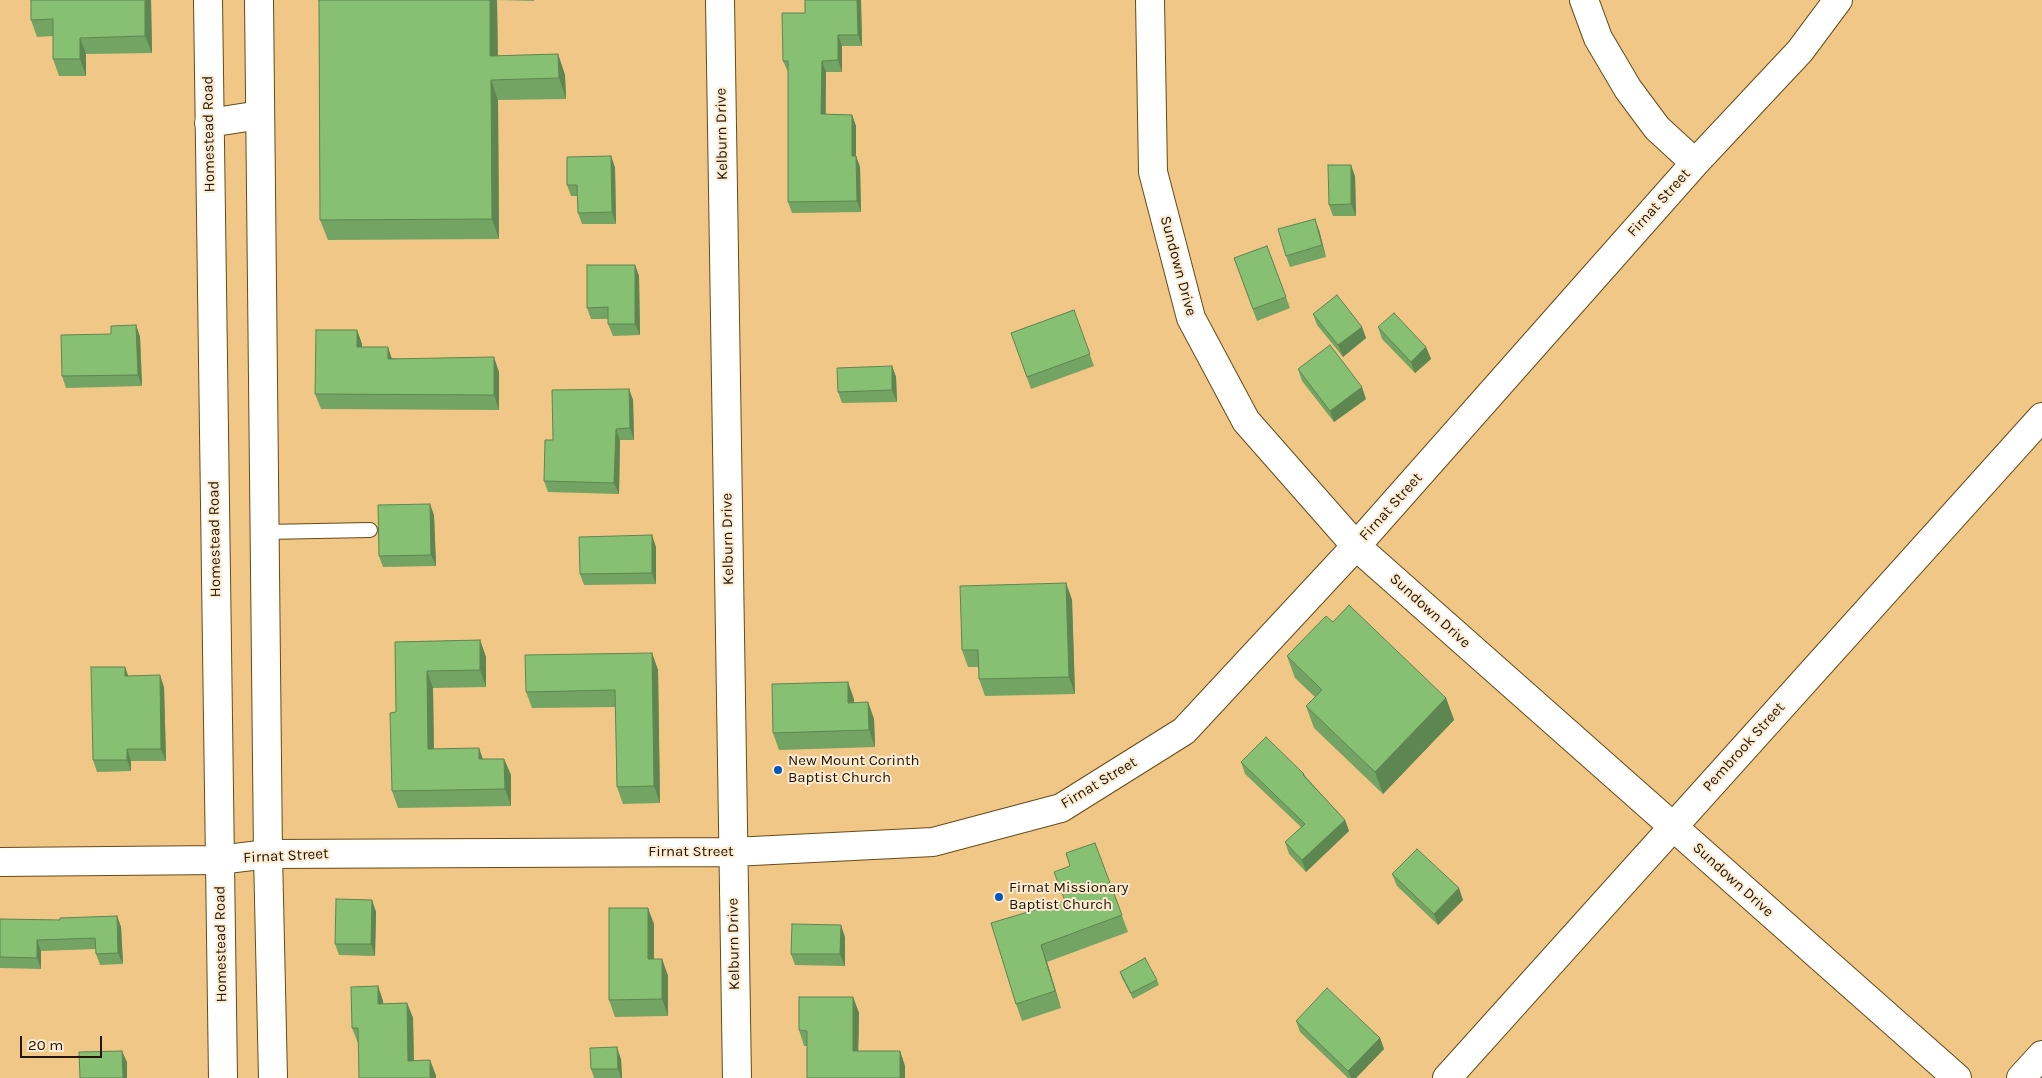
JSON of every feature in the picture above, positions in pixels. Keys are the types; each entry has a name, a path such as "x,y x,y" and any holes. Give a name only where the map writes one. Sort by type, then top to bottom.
{"street":[{"name":"Homestead Road","path":"208,0 223,1078"},
{"path":"259,0 268,854 273,1078"},
{"name":"Kelburn Drive","path":"720,0 737,1078"},
{"name":"Sundown Drive","path":"1150,0 1153,172 1191,318 1246,421 1356,546 1957,1078"},
{"path":"1584,0 1598,38 1628,90 1657,128 1695,163"},
{"name":"Firnat Street","path":"0,862 219,860 268,854 733,852 933,842 1061,808 1184,731 1356,546 1695,163 1800,51 1838,0"},
{"path":"209,123 260,115"},
{"name":"Pembrook Street","path":"1447,1078 2042,417"},
{"path":"2021,1078 2042,1055"}],"lane":[{"path":"265,532 370,530"}],"building":[{"path":"31,0 145,0 145,36 80,38 80,59 53,59 53,19 31,20"},
{"path":"319,0 490,0 490,56 558,54 559,78 491,80 492,219 320,220"},
{"path":"805,0 857,0 858,35 838,35 838,60 822,61 821,114 852,115 852,156 856,156 857,201 788,202 788,61 783,61 782,13 805,13"},
{"path":"611,156 612,212 578,213 577,185 567,185 567,157"},
{"path":"1328,165 1351,165 1351,204 1329,205"},
{"path":"1315,219 1322,245 1286,256 1278,229"},
{"path":"1267,246 1286,297 1253,309 1234,258"},
{"path":"587,265 635,265 635,324 608,324 608,307 587,308"},
{"path":"1337,295 1362,327 1338,345 1313,314"},
{"path":"1074,310 1090,354 1027,377 1011,333"},
{"path":"1394,313 1426,347 1411,362 1378,327"},
{"path":"136,325 138,375 62,376 61,335 111,334 111,326"},
{"path":"316,330 357,330 357,347 388,347 388,359 494,357 494,395 315,394"},
{"path":"1330,345 1362,387 1330,411 1298,369"},
{"path":"892,366 892,390 838,392 837,368"},
{"path":"629,389 630,428 616,429 614,483 544,481 545,440 553,440 552,390"},
{"path":"430,504 431,555 379,556 378,505"},
{"path":"652,535 652,573 580,574 579,537"},
{"path":"1066,583 1069,677 979,679 978,650 962,650 960,586"},
{"path":"1349,605 1446,698 1375,772 1306,706 1322,690 1287,656 1326,616 1333,622"},
{"path":"480,640 480,670 427,671 428,749 479,748 479,759 504,759 505,789 392,791 390,713 396,712 395,642"},
{"path":"652,653 654,786 617,787 615,690 526,692 525,655"},
{"path":"91,667 125,667 125,676 160,675 161,749 127,749 127,760 93,760"},
{"path":"848,682 848,703 868,702 869,730 773,733 772,684"},
{"path":"1266,737 1304,774 1345,820 1302,860 1285,842 1305,824 1241,762"},
{"path":"1095,843 1122,915 1041,945 1055,991 1016,1004 991,923 1065,901 1054,872 1070,866 1066,853"},
{"path":"1417,849 1459,888 1434,914 1392,874"},
{"path":"336,899 372,900 371,944 335,944"},
{"path":"609,908 648,908 648,959 662,959 662,999 609,1000"},
{"path":"117,916 118,953 96,954 95,938 37,940 37,958 0,957 0,919 60,920 60,918"},
{"path":"792,924 841,925 840,954 791,954"},
{"path":"1145,958 1157,980 1131,993 1120,972"},
{"path":"378,986 378,1004 407,1003 408,1061 430,1060 430,1078 359,1078 358,1028 352,1028 351,987"},
{"path":"1327,988 1380,1038 1348,1071 1296,1021"},
{"path":"799,997 853,997 853,1051 900,1051 900,1078 807,1078 807,1031 799,1030"},
{"path":"617,1047 618,1069 591,1069 590,1048"},
{"path":"122,1051 123,1078 80,1078 79,1052"}],"place":[{"name":"New Mount Corinth Baptist Church","path":"778,770"},
{"name":"Firnat Missionary Baptist Church","path":"999,897"}]}
